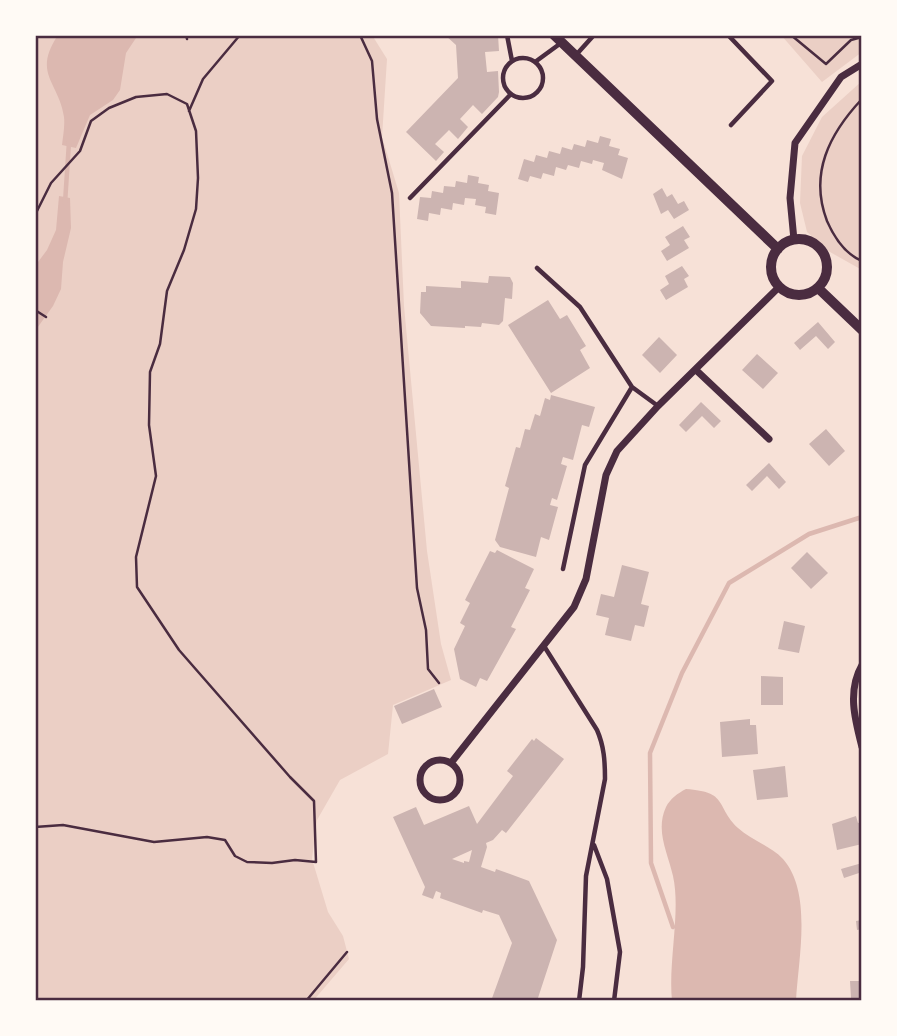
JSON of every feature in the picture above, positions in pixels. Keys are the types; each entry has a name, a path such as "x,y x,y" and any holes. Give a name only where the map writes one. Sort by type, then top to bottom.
{"street":[{"path":"558,38 778,249"},
{"path":"794,240 790,198 795,143 841,77 862,64"},
{"path":"794,240 806,240 817,245 824,254 827,266 825,278 818,288 799,295 785,291 773,275 772,261 778,249 794,240"},
{"path":"450,763 574,607 586,579 606,475 617,451 658,406 779,286"},
{"path":"818,288 862,330"},
{"path":"696,370 769,439"},
{"path":"862,665 858,673 852,710 862,747"},
{"path":"439,760 450,763 458,772 460,783 455,793 446,800 435,800 425,794 420,784 421,772 429,764 439,760"}],"lane":[{"path":"507,35 512,61"},
{"path":"576,55 594,35"},
{"path":"728,35 772,81 731,125"},
{"path":"535,62 558,38"},
{"path":"519,58 535,62 542,72 542,84 535,94 523,98 512,94 505,87 505,68 519,58"},
{"path":"410,198 512,94"},
{"path":"537,268 580,307 632,387 658,406"},
{"path":"563,569 585,466 632,387"},
{"path":"544,646 590,717 603,743 605,779 586,876 579,1001"},
{"path":"593,844 607,879 620,953 614,1001"}],"path":[{"path":"189,111 203,79 240,35"},
{"path":"360,35 372,61 377,119 392,193 417,588 426,630 428,669 439,683"},
{"path":"791,35 826,64 851,40 862,37"},
{"path":"35,215 51,183 80,151 91,121 109,108 136,97 167,94 187,104 196,131 196,209 184,250 167,291 160,344 150,372 149,425 156,476 136,557 137,587 179,650 314,801 316,862 247,862 234,856 225,840 207,837 153,842 63,825 35,827"},
{"path":"862,99 841,121 829,146 820,176 821,204 833,236 854,257 862,261"},
{"path":"35,310 46,317"},
{"path":"306,1001 347,952"}],"shaded area":[{"path":"35,35 372,35 387,59 382,137 399,193 404,306 427,551 441,644 451,680 393,705 388,754 340,780 317,820 312,859 328,912 343,936 349,959 313,1001 35,1001"},
{"path":"58,35 138,35 126,53 120,90 113,100 90,115 76,148 62,145 64,117 47,69 47,59"},
{"path":"781,35 862,35 862,52 822,82"},
{"path":"862,81 862,270 830,252 807,232 800,203 802,156 822,117"},
{"path":"59,196 70,198 71,228 63,262 61,289 53,306 35,331 35,266 47,250 56,230"},
{"path":"686,789 709,793 715,797 738,828 778,854 792,873 798,890 802,927 796,1001 672,1001 676,905 662,825 668,804 674,796"}],"building":[{"path":"445,35 498,35 499,51 485,52 487,72 498,71 499,92 498,97 482,114 473,105 460,119 468,127 458,139 449,130 435,144 444,152 436,161 406,132 458,78 456,45"},
{"path":"600,136 611,139 609,146 620,149 618,155 628,158 622,179 602,170 604,163 593,160 592,164 581,161 579,168 568,165 566,170 556,167 554,176 543,173 541,179 530,176 528,182 518,179 524,159 534,162 536,155 547,158 549,151 560,154 562,147 572,150 574,144 585,147 587,140 598,143"},
{"path":"468,175 479,177 478,183 489,185 488,191 499,193 496,215 485,213 486,207 475,205 476,199 465,198 464,205 453,203 452,210 441,208 440,215 429,213 428,221 417,219 420,197 431,198 432,191 443,193 444,186 455,187 456,181 467,183"},
{"path":"662,188 667,197 672,194 678,204 684,201 689,210 674,219 668,210 661,214 653,194"},
{"path":"683,226 690,237 684,240 689,248 667,261 661,251 670,245 665,237"},
{"path":"682,266 689,276 684,279 688,287 666,300 660,290 669,284 665,276"},
{"path":"489,276 510,277 513,283 512,299 505,298 503,321 499,325 482,323 481,327 465,328 431,326 420,313 421,292 426,292 426,286 461,288 461,281 488,283"},
{"path":"548,300 560,319 567,315 586,346 580,350 590,368 551,393 508,325"},
{"path":"818,322 835,342 828,349 816,336 800,350 794,343"},
{"path":"659,337 677,355 660,373 642,355"},
{"path":"757,354 778,373 763,389 742,370"},
{"path":"551,395 595,407 589,427 582,425 573,460 563,457 561,464 567,466 557,500 552,498 550,505 558,507 549,540 541,537 536,557 500,547 495,540 509,488 505,486 516,447 520,448 525,429 530,430 535,414 540,416 545,398 550,400"},
{"path":"701,402 721,421 714,428 702,416 686,432 679,425"},
{"path":"826,429 845,451 829,466 809,444"},
{"path":"769,463 786,482 779,489 767,476 752,491 746,485"},
{"path":"497,550 534,569 525,588 530,590 511,627 516,629 487,681 480,678 476,687 460,679 454,649 465,626 460,623 470,603 465,600 490,551 495,553"},
{"path":"807,552 828,573 811,589 791,568"},
{"path":"622,565 649,572 641,604 649,606 644,627 635,625 631,641 605,635 609,618 596,615 601,594 614,597"},
{"path":"784,621 805,626 799,653 778,649"},
{"path":"761,676 783,677 783,705 761,705"},
{"path":"434,689 442,707 402,724 394,706"},
{"path":"750,719 750,725 756,725 758,754 722,757 720,722"},
{"path":"536,738 564,759 506,833 502,830 486,843 481,867 495,872 496,869 529,881 557,940 537,1001 491,1001 512,943 499,915 483,910 482,913 440,898 441,893 436,891 433,899 422,895 425,887 393,817 416,807 424,825 469,806 477,824 513,776 507,771 532,739 534,741","holes":["472,850 469,862 464,863 452,859"]},
{"path":"785,766 788,797 757,800 753,770"},
{"path":"856,816 858,823 862,822 862,844 837,850 832,824"},
{"path":"862,863 862,872 844,878 841,869"},
{"path":"862,920 862,929 857,930 856,921"},
{"path":"850,981 860,981 862,1001 829,1001 828,999 851,998"}],"waterway":[{"path":"65,203 69,142"},
{"path":"673,927 651,863 650,753 682,673 729,583 809,534 862,517"}]}
